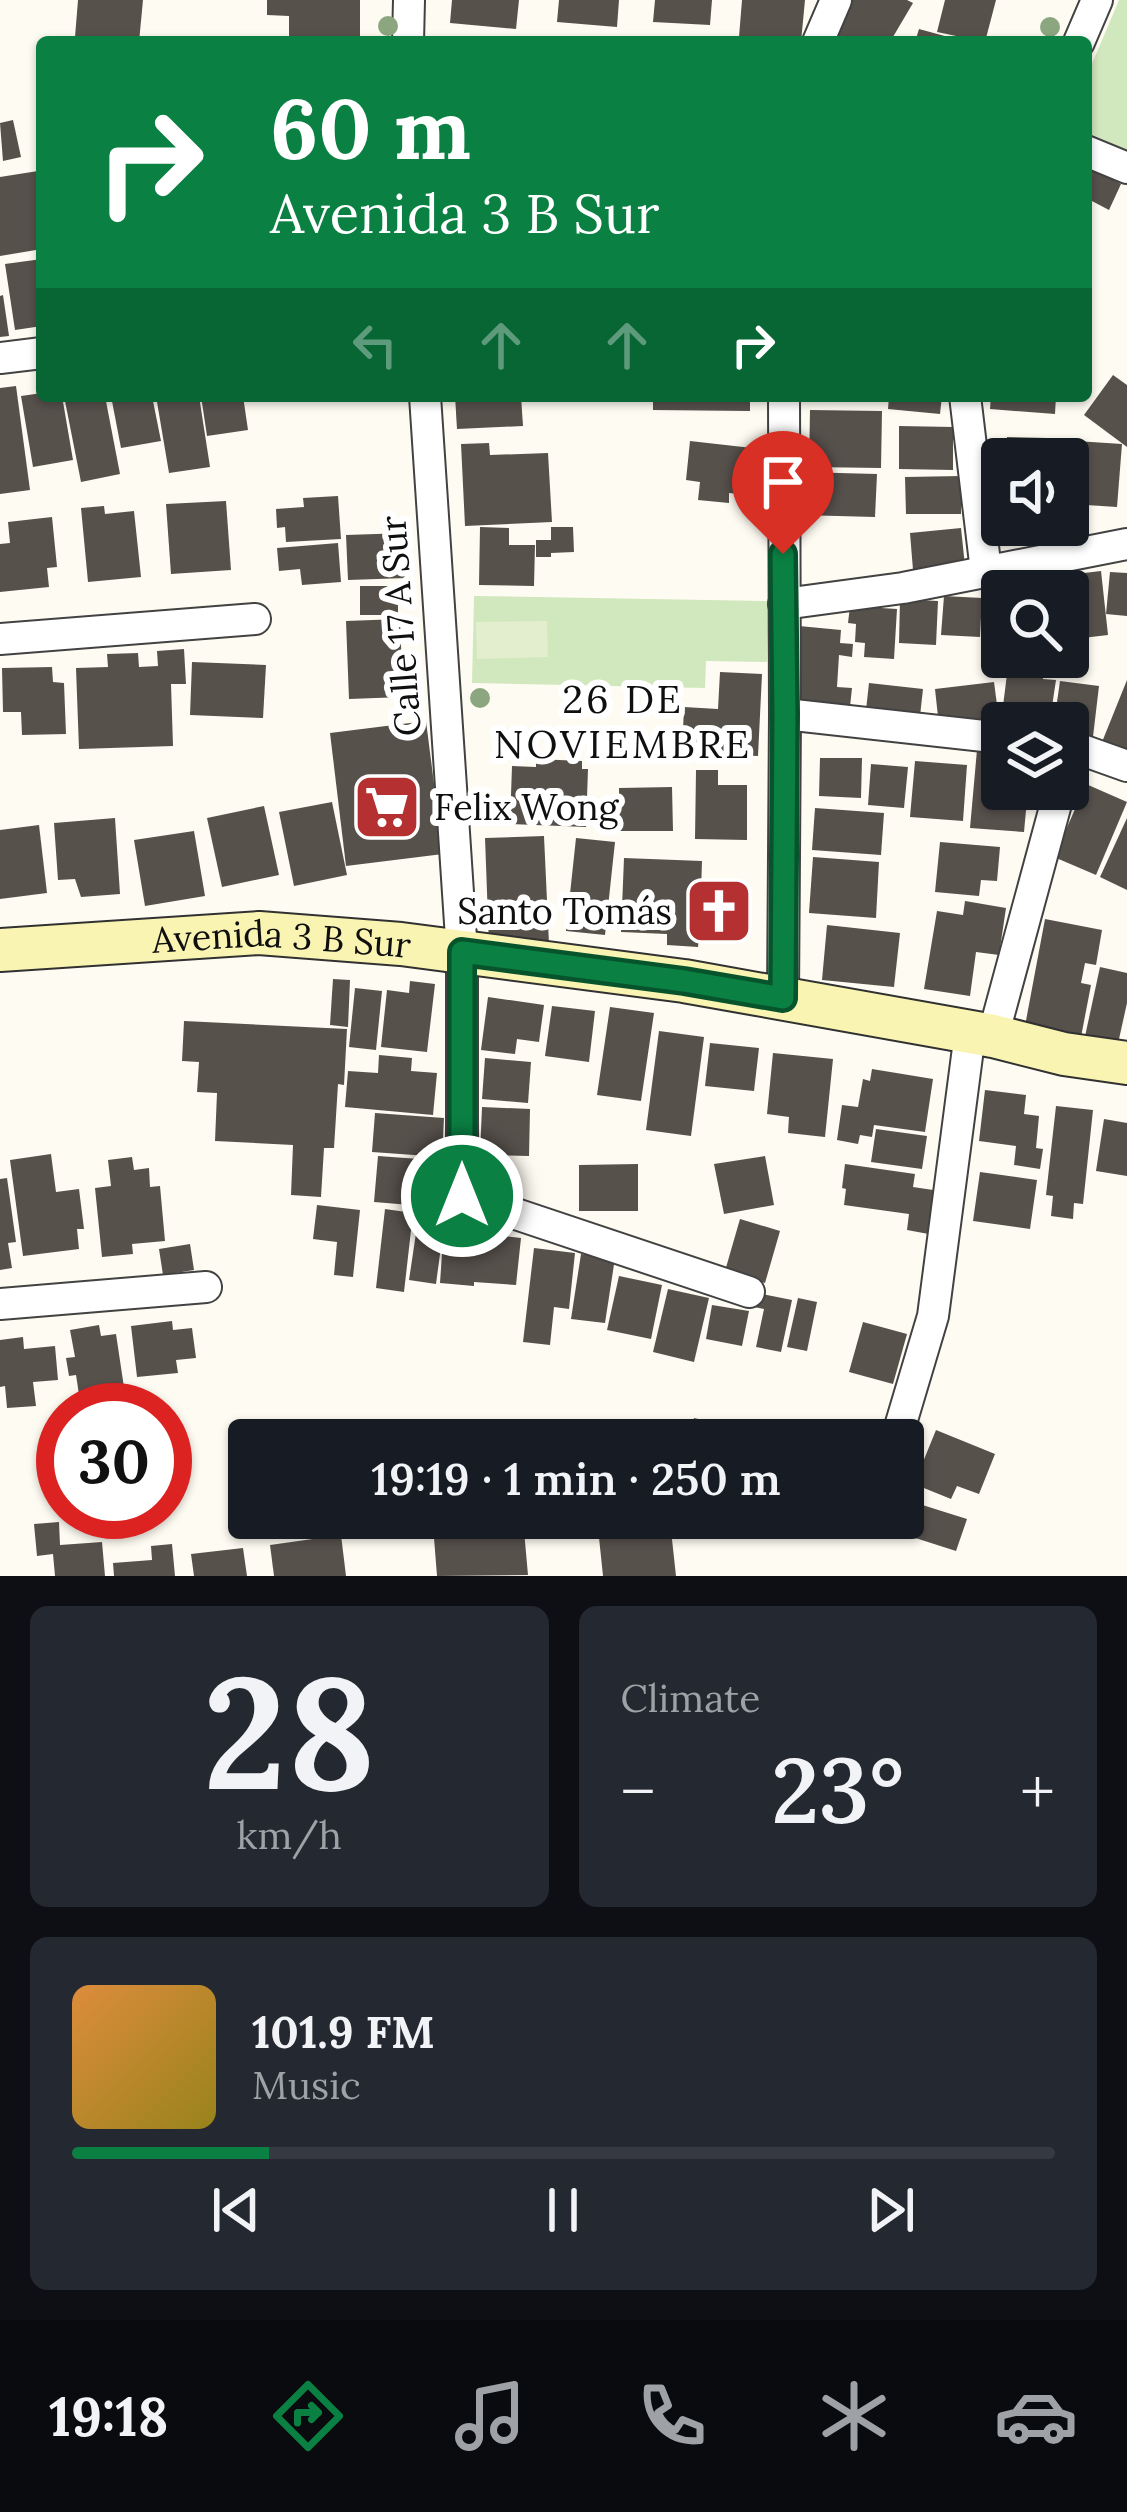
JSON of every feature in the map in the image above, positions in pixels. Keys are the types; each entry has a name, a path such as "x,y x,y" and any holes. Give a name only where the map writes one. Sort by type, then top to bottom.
{"street":[{"path":"408,36 409,0"},
{"path":"821,36 836,0"},
{"path":"1082,36 1097,0"},
{"path":"1092,153 1127,168"},
{"path":"0,358 36,354"},
{"name":"Calle 17 A Sur","path":"425,402 462,952 462,1196 749,1292"},
{"path":"783,998 784,402"},
{"path":"966,402 986,570"},
{"path":"991,570 1127,544"},
{"path":"784,604 981,572"},
{"path":"0,638 255,619"},
{"path":"785,714 981,736"},
{"path":"1089,756 1127,766"},
{"path":"902,1419 932,1316 982,1035 1053,810"},
{"name":"Avenida 3 B Sur","path":"0,950 259,933 401,944 684,981 1127,1063"},
{"path":"0,1304 206,1287"}],"green space":[{"path":"1119,0 1127,0 1127,150 1092,135 1092,64"},
{"path":"474,596 769,601 767,662 706,661 705,688 472,683"},
{"path":"547,621 548,657 477,659 476,622"}],"building":[{"path":"78,0 143,0 140,36 75,36"},
{"path":"267,0 360,0 360,36 289,36 289,16 267,15"},
{"path":"452,0 519,0 516,29 450,23"},
{"path":"559,0 619,0 617,27 557,22"},
{"path":"655,0 712,0 710,25 653,22"},
{"path":"742,0 805,0 802,36 739,36"},
{"path":"847,0 913,3 894,36 834,36 828,32"},
{"path":"945,0 996,0 987,36 937,32"},
{"path":"919,29 945,36 917,36"},
{"path":"13,120 21,157 3,161 0,123"},
{"path":"1092,169 1121,184 1109,210 1092,201"},
{"path":"36,171 36,250 0,256 0,177"},
{"path":"36,260 36,327 15,330 5,264"},
{"path":"0,296 9,336 0,337"},
{"path":"1113,375 1127,385 1127,447 1084,415"},
{"path":"16,386 30,490 0,494 0,388"},
{"path":"36,394 36,402 63,402 73,460 33,467 21,396"},
{"path":"65,402 106,402 120,474 81,482"},
{"path":"112,402 153,402 161,441 121,448"},
{"path":"157,402 200,402 210,467 169,473"},
{"path":"202,402 244,402 248,430 207,436"},
{"path":"455,402 521,402 523,426 457,429"},
{"path":"653,402 750,402 750,411 653,410"},
{"path":"889,402 941,402 940,414 888,409"},
{"path":"991,402 1056,402 1055,414 990,409"},
{"path":"810,410 882,411 881,468 809,467"},
{"path":"899,426 953,427 953,470 899,469"},
{"path":"690,441 752,448 748,495 729,493 729,503 698,500 700,482 686,480"},
{"path":"1089,442 1122,444 1117,507 1089,505"},
{"path":"489,443 490,455 548,453 552,522 465,526 461,444"},
{"path":"801,472 877,474 875,517 800,515"},
{"path":"961,476 961,514 906,514 905,477"},
{"path":"338,496 341,539 286,542 285,527 277,528 276,509 304,507 303,498"},
{"path":"226,501 231,570 171,574 166,504"},
{"path":"104,506 105,514 134,511 141,577 88,582 81,508"},
{"path":"52,517 57,567 47,568 49,587 0,592 0,544 10,543 8,522"},
{"path":"480,527 509,528 509,545 535,545 534,586 479,585"},
{"path":"551,527 573,527 574,552 536,557 536,540 551,540"},
{"path":"961,528 965,566 913,570 910,533"},
{"path":"406,533 407,578 348,580 346,535"},
{"path":"338,543 341,582 302,585 300,569 279,571 277,548"},
{"path":"1101,571 1108,635 1089,637 1089,572"},
{"path":"1110,572 1127,573 1127,616 1106,614"},
{"path":"360,586 398,586 398,615 360,615"},
{"path":"944,596 981,598 980,637 941,635"},
{"path":"900,599 938,601 936,645 899,643"},
{"path":"850,606 897,609 894,659 864,657 865,643 855,642 856,624 848,623"},
{"path":"400,619 403,697 349,699 346,621"},
{"path":"799,626 841,630 840,643 853,644 852,657 839,655 837,687 852,688 849,716 791,710"},
{"path":"184,649 186,684 171,684 173,746 79,749 76,668 108,667 107,654 138,653 139,667 158,666 157,651"},
{"path":"192,662 266,665 263,718 190,715"},
{"path":"52,667 53,682 64,683 66,734 22,735 21,712 3,712 2,668"},
{"path":"720,672 762,674 758,756 682,753 684,707 718,709"},
{"path":"1006,678 1056,680 1053,702 1004,702"},
{"path":"1127,680 1127,759 1100,747"},
{"path":"1060,681 1099,686 1092,745 1089,702 1057,702"},
{"path":"994,682 997,702 981,702 981,722 939,726 935,689"},
{"path":"869,683 923,689 919,725 865,719"},
{"path":"426,721 443,854 346,866 330,733"},
{"path":"977,750 981,750 981,810 1026,810 1024,832 970,828"},
{"path":"820,758 862,758 861,798 819,796"},
{"path":"536,759 582,761 582,769 588,769 586,827 510,824 512,766 536,767"},
{"path":"915,761 967,765 963,821 910,817"},
{"path":"871,764 908,767 904,808 868,805"},
{"path":"696,770 718,770 718,785 747,785 747,840 695,839"},
{"path":"1089,785 1127,802 1096,875 1054,857 1075,810 1089,810"},
{"path":"672,787 673,831 619,831 619,788"},
{"path":"332,802 347,875 294,886 279,812"},
{"path":"264,806 279,875 222,887 207,818"},
{"path":"815,808 884,813 881,855 812,850"},
{"path":"115,818 120,894 81,897 75,879 58,880 54,823"},
{"path":"1127,818 1127,890 1100,877"},
{"path":"39,825 47,893 0,899 0,830"},
{"path":"194,831 205,896 145,906 134,840"},
{"path":"544,836 549,944 489,946 485,838"},
{"path":"576,838 615,842 605,935 566,931"},
{"path":"940,842 1000,847 997,881 981,880 979,896 935,892"},
{"path":"813,857 879,862 876,918 809,913"},
{"path":"624,858 702,861 701,892 693,891 690,927 700,927 698,947 667,945 667,934 621,932"},
{"name":"Santo Tomás","path":"733,881 744,900 742,927 733,942 693,922 696,897"},
{"path":"965,901 1006,908 999,955 976,952 970,996 924,989 937,911 963,915"},
{"path":"1045,919 1102,930 1096,965 1085,963 1081,983 1091,985 1081,1037 1025,1026"},
{"path":"827,925 900,933 894,987 822,980"},
{"path":"1100,967 1127,973 1127,1003 1117,1048 1084,1041"},
{"path":"333,979 350,980 348,1027 330,1025"},
{"path":"410,981 435,984 427,1052 381,1047 387,990 409,993"},
{"path":"355,988 382,991 376,1050 349,1047"},
{"path":"488,997 544,1005 539,1042 517,1039 515,1054 481,1050"},
{"path":"552,1006 595,1011 589,1062 545,1056"},
{"path":"610,1007 654,1013 641,1101 597,1095"},
{"path":"184,1021 347,1029 344,1085 338,1084 334,1148 324,1148 321,1197 291,1195 293,1145 215,1141 217,1093 197,1092 199,1062 182,1061"},
{"path":"659,1031 704,1037 691,1136 646,1130"},
{"path":"710,1043 759,1048 754,1091 705,1086"},
{"path":"773,1053 833,1059 825,1137 788,1133 789,1117 767,1114"},
{"path":"379,1055 412,1058 411,1071 437,1073 433,1115 345,1107 348,1071 378,1073"},
{"path":"485,1058 531,1062 528,1103 482,1099"},
{"path":"872,1069 933,1079 925,1132 874,1125 872,1137 860,1135 858,1144 837,1140 842,1105 858,1107 863,1079 870,1081"},
{"path":"985,1090 1026,1095 1024,1114 1039,1116 1036,1148 1043,1149 1040,1169 1014,1165 1016,1146 979,1141"},
{"path":"1056,1106 1093,1110 1083,1204 1074,1203 1073,1219 1051,1216 1053,1196 1046,1195"},
{"path":"482,1107 530,1109 529,1156 480,1155"},
{"path":"375,1113 444,1118 442,1157 372,1152"},
{"path":"1104,1119 1127,1123 1127,1176 1096,1171"},
{"path":"876,1129 927,1136 922,1169 871,1162"},
{"path":"51,1154 56,1192 79,1189 84,1229 77,1229 79,1249 23,1256 10,1160"},
{"path":"378,1156 433,1160 429,1201 435,1201 435,1207 374,1202"},
{"path":"765,1156 774,1205 724,1214 714,1164"},
{"path":"132,1157 134,1170 149,1168 150,1187 160,1186 165,1241 132,1244 133,1254 102,1257 95,1188 111,1186 108,1160"},
{"path":"638,1164 638,1211 579,1211 579,1165"},
{"path":"845,1164 915,1174 913,1187 940,1191 934,1235 907,1230 909,1214 844,1205"},
{"path":"980,1172 1037,1180 1030,1229 973,1221"},
{"path":"7,1178 16,1242 8,1243 12,1268 0,1270 0,1179"},
{"path":"317,1205 360,1210 353,1277 334,1275 337,1242 313,1239"},
{"path":"385,1209 413,1213 404,1292 376,1288"},
{"path":"419,1213 505,1219 504,1236 521,1238 516,1285 440,1283 444,1224 436,1284 409,1280"},
{"path":"740,1219 780,1231 765,1283 725,1271"},
{"path":"190,1244 194,1270 163,1275 159,1249"},
{"path":"534,1248 575,1253 569,1309 554,1307 550,1345 523,1342"},
{"path":"581,1254 615,1258 605,1323 571,1319"},
{"path":"619,1276 662,1285 651,1339 607,1330"},
{"path":"668,1289 709,1298 694,1362 653,1352"},
{"path":"757,1293 792,1300 781,1352 756,1347 764,1309 754,1307"},
{"path":"798,1298 817,1302 807,1351 787,1347"},
{"path":"712,1305 749,1311 742,1346 706,1339"},
{"path":"172,1321 173,1330 192,1328 196,1358 176,1360 178,1373 137,1377 131,1326"},
{"path":"863,1322 907,1334 893,1384 849,1372"},
{"path":"99,1325 101,1336 116,1334 123,1383 77,1383 76,1375 69,1376 66,1358 75,1357 70,1330"},
{"path":"23,1337 24,1349 55,1346 58,1380 33,1382 36,1406 7,1408 5,1386 0,1387 0,1340"},
{"path":"936,1430 995,1454 979,1494 957,1486 951,1499 924,1488 924,1459"},
{"path":"924,1506 967,1519 956,1551 918,1539 924,1539"},
{"path":"34,1524 36,1539 60,1539 60,1545 102,1542 105,1576 55,1576 53,1554 37,1556"},
{"path":"341,1539 346,1576 274,1576 270,1545"},
{"path":"434,1539 525,1539 528,1575 437,1576"},
{"path":"599,1539 672,1539 676,1576 603,1576"},
{"path":"172,1544 175,1576 114,1576 113,1563 152,1560 151,1546"},
{"path":"243,1548 247,1576 194,1576 191,1554"}],"place":[{"name":"Felix Wong","path":"387,807"},
{"name":"Santo Tomás","path":"719,911"}],"district":[{"name":"26 DE NOVIEMBRE","path":"623,722"}],"route":[{"path":"462,1196 462,952 783,998 783,554"}]}
